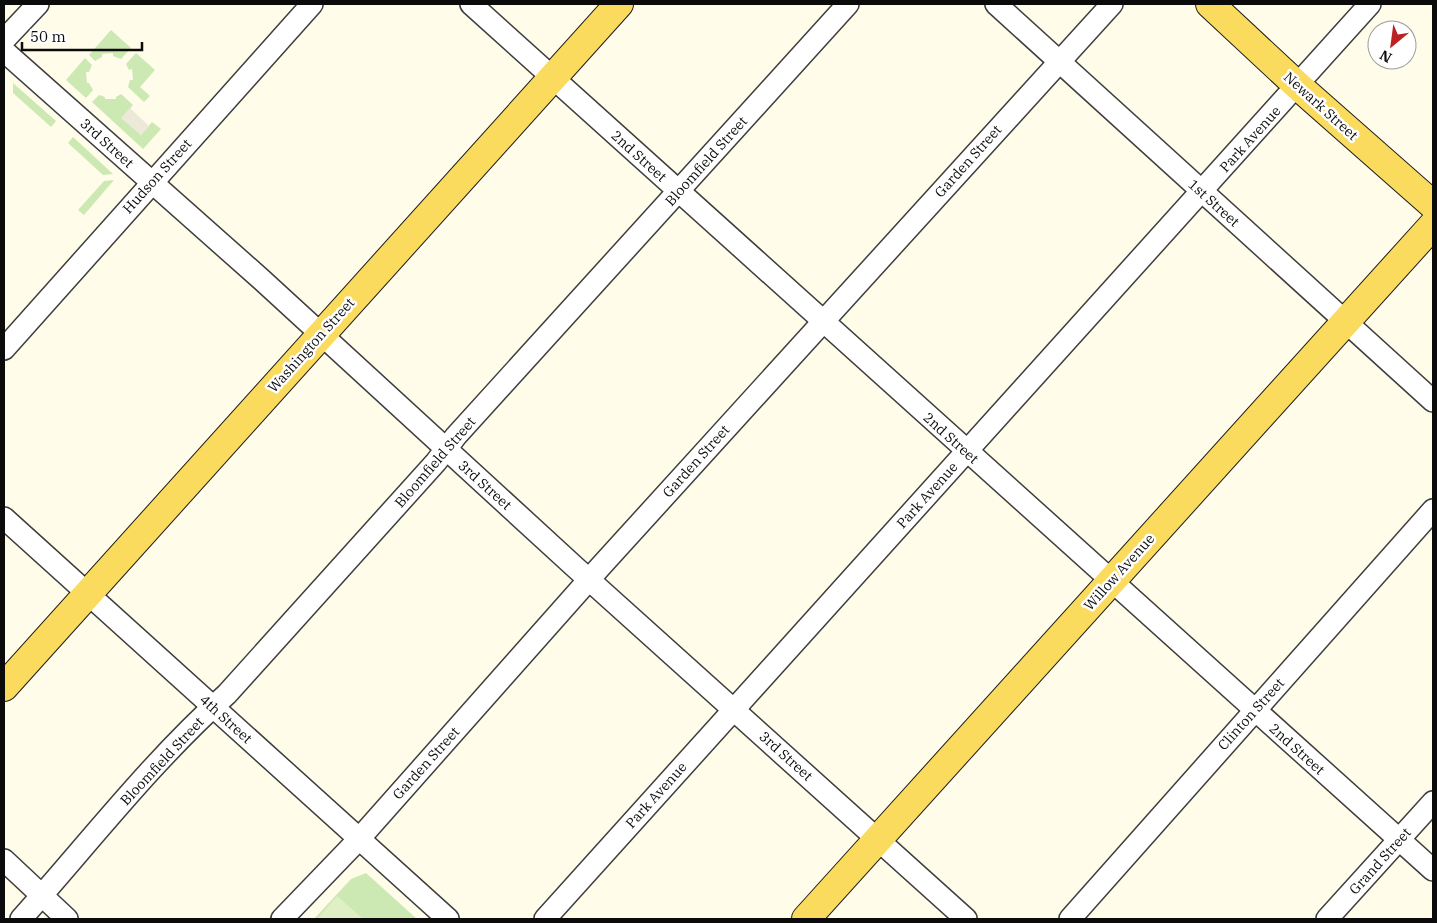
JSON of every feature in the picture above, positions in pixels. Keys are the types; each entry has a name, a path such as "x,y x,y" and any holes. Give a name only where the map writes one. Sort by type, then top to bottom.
{"main road":[{"name":"Washington Street","path":"4,688 619,4"},
{"name":"Newark Street","path":"1210,4 1298,86 1433,205"},
{"name":"Willow Avenue","path":"806,919 1433,226"}],"street":[{"path":"4,40 38,4"},
{"name":"Hudson Street","path":"4,349 151,182 312,4"},
{"name":"2nd Street","path":"471,4 1433,870"},
{"name":"Bloomfield Street","path":"21,919 108,819 200,718 213,707 292,622 848,4"},
{"name":"1st Street","path":"996,4 1433,401"},
{"name":"Garden Street","path":"282,919 359,839 589,580 1058,61 1112,4"},
{"name":"Park Avenue","path":"545,919 733,708 1298,86 1370,4"},
{"name":"3rd Street","path":"4,51 321,334 589,580 966,919"},
{"name":"Clinton Street","path":"1070,919 1433,510"},
{"name":"4th Street","path":"4,518 87,595 448,919"},
{"name":"Grand Street","path":"1328,919 1433,802"},
{"path":"4,860 68,919"}],"green space":[{"path":"111,30 131,48 121,59 113,56 113,53 102,54 102,57 95,61 89,55"},
{"path":"136,53 155,70 140,87 150,96 144,102 128,87 130,80 133,80 132,69 129,70 126,64"},
{"path":"85,58 92,65 89,72 86,72 87,83 89,83 93,90 86,98 66,80"},
{"path":"13,83 56,121 51,127 13,93"},
{"path":"121,94 133,105 122,118 141,135 152,122 161,129 143,149 92,102 99,95 105,97 105,99 116,99"},
{"path":"73,137 113,174 103,175 68,143"},
{"path":"114,180 84,215 78,210 104,181"},
{"path":"366,873 417,919 314,919 351,879"},
{"path":"337,896 362,918 362,919 317,919"}],"shaded area":[{"path":"130,108 149,126 141,135 121,118"}]}
